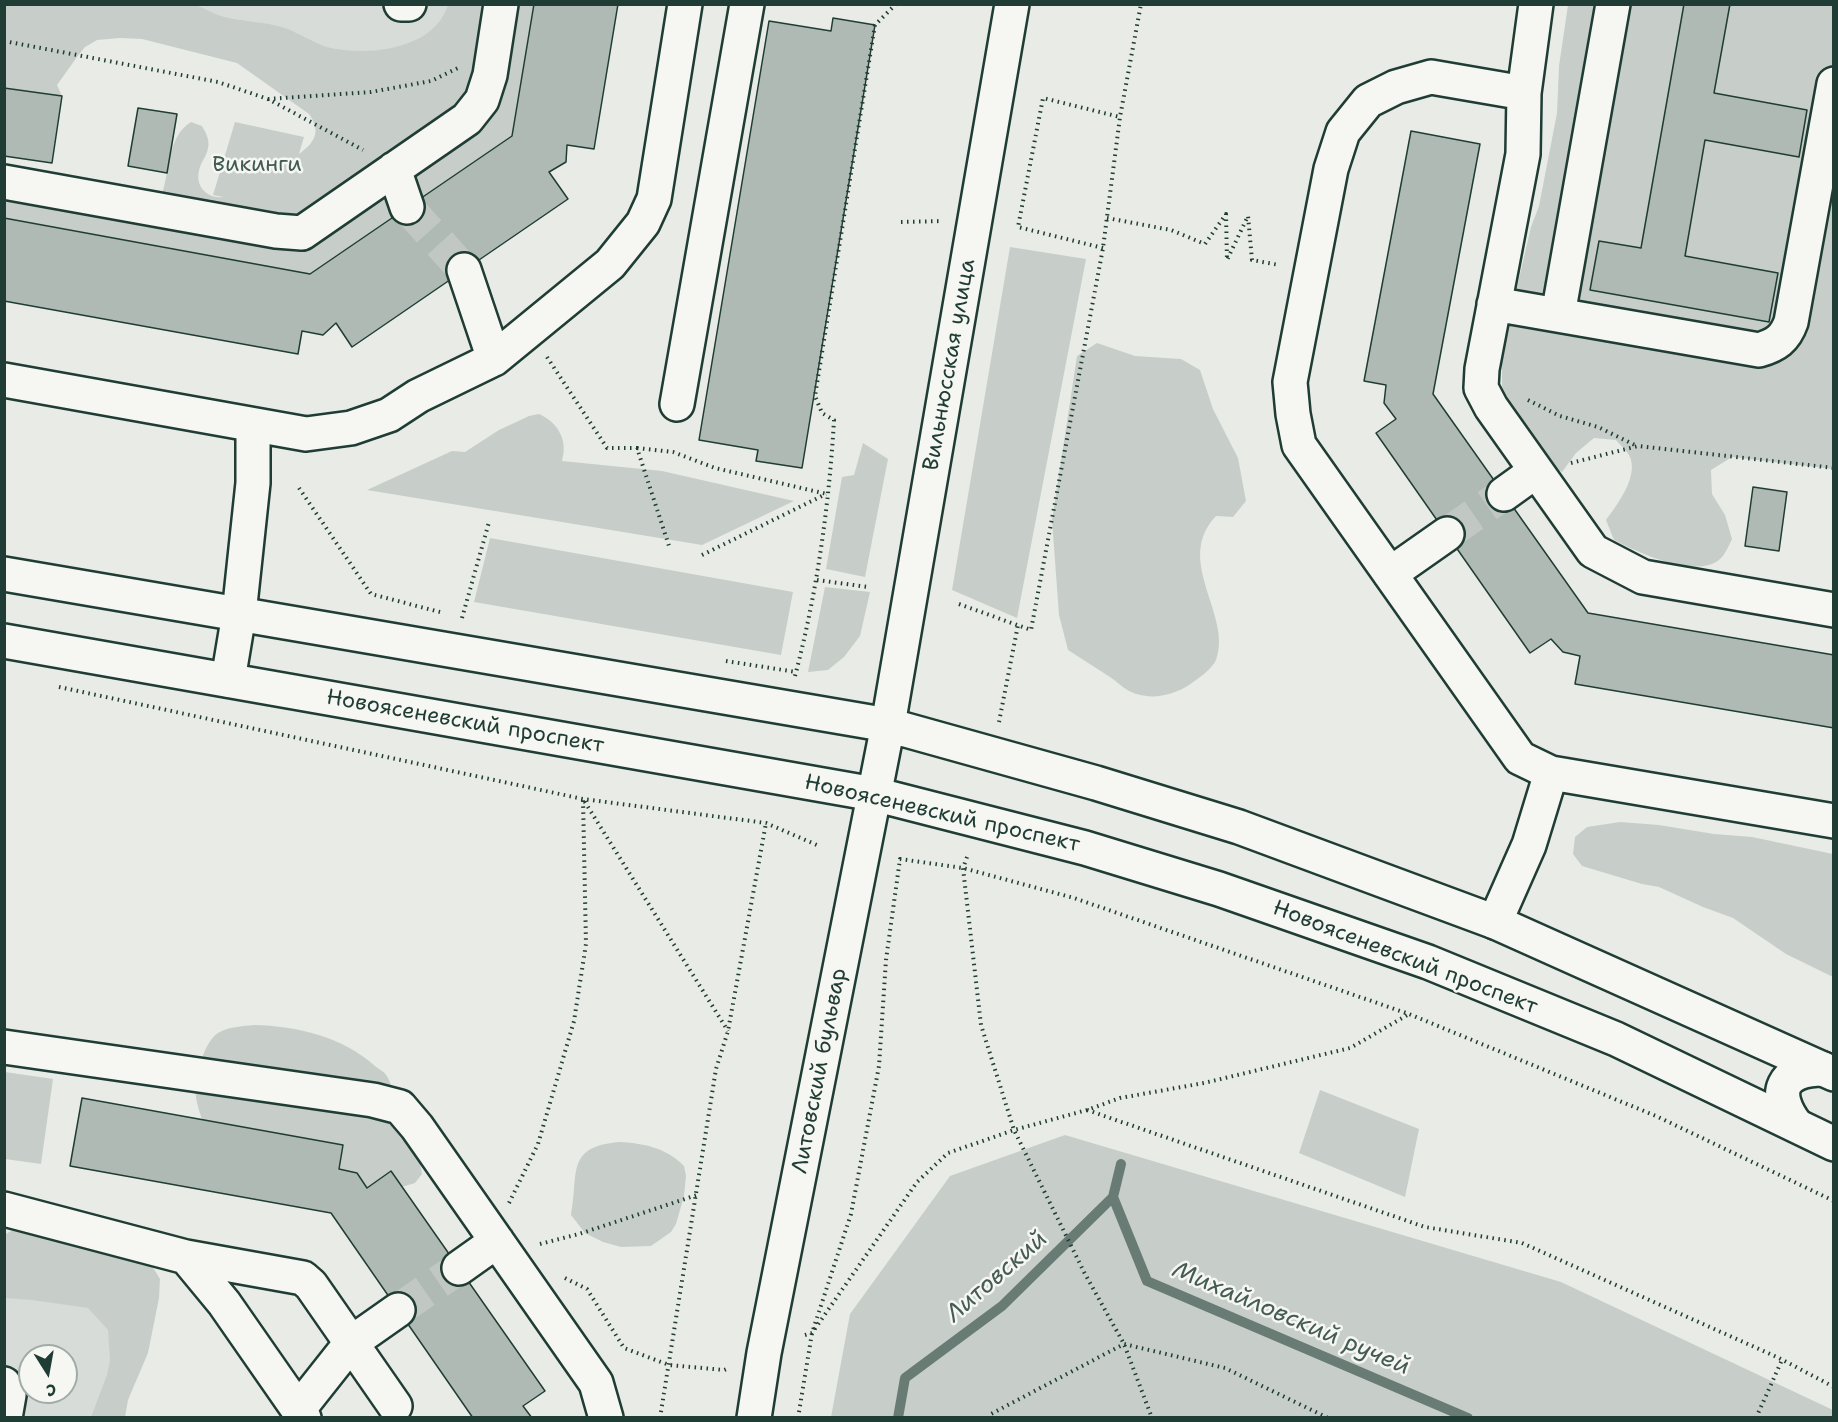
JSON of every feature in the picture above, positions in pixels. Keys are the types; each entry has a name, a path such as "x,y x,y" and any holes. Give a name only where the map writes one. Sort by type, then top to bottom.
{"main road":[{"path":"401,4 409,4"},
{"path":"4,182 276,231 302,233 467,119 482,100 490,75 501,4"},
{"path":"4,380 306,434 351,428 389,414 418,396 494,359 610,264 643,223 654,198 685,4"},
{"path":"677,404 747,4"},
{"name":"Вильнюсская улица","path":"888,725 1012,4"},
{"path":"1536,4 1524,93 1523,154 1482,369 1482,388 1491,406 1593,551 1643,577 1833,610"},
{"path":"1558,315 1613,4"},
{"path":"1524,93 1431,77 1396,87 1368,101 1343,132 1331,169 1290,382 1299,445 1520,758 1551,773 1833,821"},
{"path":"1494,304 1759,351 1776,345 1787,333 1791,322 1833,84"},
{"path":"394,169 408,207"},
{"path":"464,270 494,359"},
{"path":"228,680 239,614 253,483 253,426"},
{"path":"1504,494 1536,471"},
{"path":"1390,574 1447,534"},
{"path":"4,574 888,725 1096,783 1239,827 1495,922 1828,1071"},
{"name":"Новоясеневский проспект","path":"4,641 874,794 1085,848 1219,888 1439,967 1616,1039 1833,1144"},
{"name":"Литовский бульвар","path":"754,1418 766,1341 888,725"},
{"path":"1495,922 1529,845 1551,773"},
{"path":"1734,1095 1747,1097 1757,1093 1772,1079 1774,1071 1772,1061 1760,1041"},
{"path":"4,1047 372,1100 400,1107 417,1127 596,1383 606,1418"},
{"path":"1796,1125 1783,1105 1781,1095 1783,1086 1797,1073 1808,1069 1828,1071"},
{"path":"4,1209 186,1257 303,1278 311,1285 395,1406"},
{"path":"459,1268 491,1233"},
{"path":"186,1257 224,1303 301,1414 351,1342 398,1310"},
{"path":"4,1384 9,1395 5,1418"}],"path":[{"path":"793,682 817,580 831,462 834,420 822,413 815,396 875,25 896,4"},
{"path":"959,604 1031,630 1103,248 1120,117 1141,4"},
{"path":"4,41 219,82 268,99 362,149 394,169"},
{"path":"268,99 371,92 431,81 494,51"},
{"path":"1103,248 1018,226 1042,98 1120,117"},
{"path":"1107,218 1171,230 1205,244 1226,214 1227,260 1248,216 1252,260"},
{"path":"530,330 607,448 637,448 673,452 715,468 827,494"},
{"path":"1520,395 1560,416 1598,427 1638,446 1833,468"},
{"path":"1536,471 1638,446"},
{"path":"637,448 670,549"},
{"path":"299,488 371,594 462,618 489,522"},
{"path":"702,555 827,494"},
{"path":"817,580 868,587"},
{"path":"998,724 1018,625"},
{"path":"51,686 583,799 766,823 817,845"},
{"path":"583,799 728,1031"},
{"path":"583,799 586,944 574,1021 538,1144 509,1203 491,1233 532,1246 579,1234 697,1194"},
{"path":"660,1418 716,1069 728,1031 766,823"},
{"path":"966,857 963,868 981,1025 1014,1130 1083,1272 1125,1344 1152,1418"},
{"path":"798,1418 812,1333 851,1214 879,1066 886,960 900,859 963,868 1074,898 1409,1014 1656,1116 1833,1201"},
{"path":"805,1335 812,1333 918,1182 948,1153 1014,1130 1087,1110 1120,1098 1204,1083 1350,1048 1409,1014"},
{"path":"1087,1110 1425,1227 1522,1243 1782,1360 1833,1387"},
{"path":"559,1275 587,1289 624,1348 669,1365 724,1370 729,1367"},
{"path":"988,1418 989,1415 1125,1344 1225,1368 1312,1408 1328,1418"},
{"path":"1756,1418 1782,1360"}],"shaded area":[{"path":"126,5 473,5 394,69"},
{"path":"4,1274 144,1299 122,1417 5,1417"}],"green space":[{"name":"Викинги","path":"5,5 195,5 229,18 285,28 327,47 361,51 397,47 414,41 429,32 440,20 448,5 534,5 512,136 310,274 5,218 5,197 159,202 173,147 183,129 191,122 202,126 208,142 200,168 199,182 204,191 217,197 223,197 213,195 235,122 304,137 299,154 309,146 316,132 309,114 237,63 142,39 97,40 85,47 57,85 62,96 5,88"},
{"path":"1568,5 1833,5 1833,469 1732,457 1711,470 1712,494 1725,515 1732,539 1722,557 1710,565 1697,567 1667,562 1614,540 1606,520 1626,489 1632,471 1629,455 1616,440 1594,438 1576,453 1562,472 1542,462 1507,407 1502,385 1505,339 1531,227 1539,206 1557,113 1559,66"},
{"path":"1010,247 1086,259 1017,618 952,590"},
{"path":"1097,343 1135,356 1181,359 1200,370 1213,409 1238,458 1246,501 1233,517 1216,516 1204,533 1200,551 1206,588 1217,625 1219,643 1216,660 1208,670 1189,685 1160,696 1144,696 1129,691 1068,650 1059,615 1052,520 1077,356"},
{"path":"539,414 552,422 560,433 564,446 562,461 662,471 794,501 702,545 367,490 452,451 465,452 499,430 529,416"},
{"path":"863,443 888,459 865,577 826,569 842,477 854,475"},
{"path":"490,538 793,592 781,655 474,602"},
{"path":"825,587 870,592 860,636 844,657 828,670 808,672"},
{"path":"1620,822 1752,837 1833,854 1833,977 1786,954 1733,918 1659,887 1582,866 1573,854 1575,837 1587,827"},
{"path":"254,1025 287,1028 319,1035 349,1048 384,1072 393,1093 392,1125 412,1147 421,1166 422,1174 415,1183 402,1187 391,1172 367,1188 357,1173 339,1169 343,1145 202,1120 196,1090 198,1073 208,1045 222,1031"},
{"path":"5,1072 53,1079 41,1164 5,1159"},
{"path":"1320,1090 1419,1129 1405,1197 1299,1153"},
{"path":"1065,1135 1561,1282 1833,1410 1833,1417 831,1417 850,1314 950,1176"},
{"path":"619,1142 654,1148 670,1155 684,1166 686,1176 684,1196 676,1224 671,1232 651,1246 621,1247 603,1242 585,1233 571,1215 575,1175 582,1156 602,1145"},
{"path":"43,1230 147,1263 160,1279 159,1298 148,1353 128,1400 125,1417 91,1417 107,1375 110,1360 108,1330 88,1308 5,1298 4,1235 11,1231"}],"building":[{"path":"534,4 618,4 594,149 567,145 566,162 549,172 568,199 352,347 336,323 323,335 302,331 298,354 4,301 4,218 310,274 512,136"},
{"path":"1684,4 1730,4 1714,93 1807,110 1799,157 1705,140 1685,256 1778,273 1769,322 1590,290 1599,241 1641,248"},
{"path":"833,18 875,25 802,468 756,461 758,450 699,440 769,21 831,31"},
{"path":"4,88 62,96 52,163 4,156"},
{"path":"138,108 177,114 167,173 128,166"},
{"path":"1411,131 1480,144 1433,394 1588,613 1834,655 1834,728 1575,684 1580,656 1563,652 1551,639 1530,653 1376,433 1396,419 1384,403 1386,385 1364,381"},
{"path":"1753,487 1787,492 1779,551 1745,546"},
{"path":"82,1098 343,1145 339,1169 357,1173 367,1188 391,1171 545,1391 523,1406 532,1418 473,1418 331,1213 70,1166"}],"waterway":[{"path":"1113,1197 1121,1164"},
{"name":"Михайловский ручей","path":"1113,1197 1147,1281 1468,1418"},
{"name":"Литовский","path":"898,1418 905,1378 1002,1306 1113,1197"}],"tunnel":[{"path":"407,207 464,270"},
{"path":"1447,534 1504,494"},
{"path":"398,1310 459,1268"}]}
